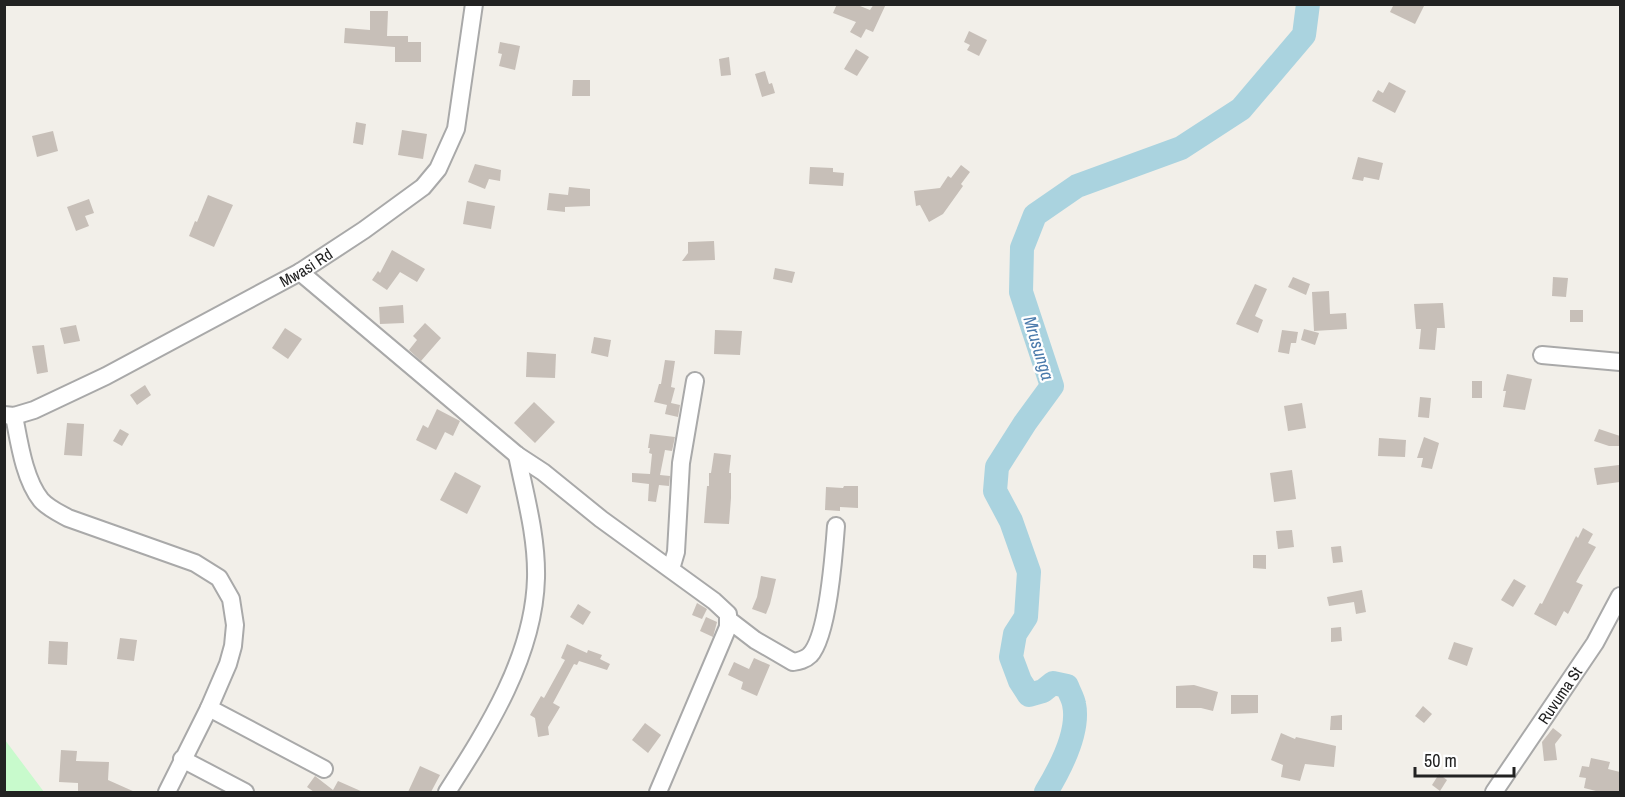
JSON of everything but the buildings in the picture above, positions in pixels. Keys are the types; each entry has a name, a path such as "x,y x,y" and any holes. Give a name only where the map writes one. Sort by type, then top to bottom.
{"street":[{"name":"Mwasi Rd","path":"9,416 34,410 106,376 300,272 364,230 423,187 438,169 456,129 474,4"},
{"path":"300,272 517,455 551,478 601,519 671,569 728,614 728,627 658,792"},
{"path":"1542,355 1620,362"},
{"path":"671,569 676,552 681,463 695,381"},
{"path":"9,416 35,491 50,508 68,518 195,563 219,578 231,599 234,625 233,646 228,664 209,708 166,792"},
{"path":"447,792 505,692 518,660 534,602 536,576 533,536 517,455"},
{"path":"729,620 755,640 793,662 801,661 811,654 819,635 828,598 836,526"},
{"name":"Ruvuma St","path":"1494,792 1595,643 1620,597"},
{"path":"209,708 324,769"},
{"path":"182,759 245,792"}],"green space":[{"path":"5,740 44,792 5,792"}],"waterway":[{"name":"Mrusunga","path":"1046,792 1068,750 1074,726 1074,704 1067,686 1053,683 1043,691 1029,695 1020,681 1011,657 1015,634 1026,617 1029,572 1011,521 995,491 997,467 1052,386 1021,292 1022,248 1035,215 1077,186 1181,148 1241,109 1304,35 1308,4"}]}
